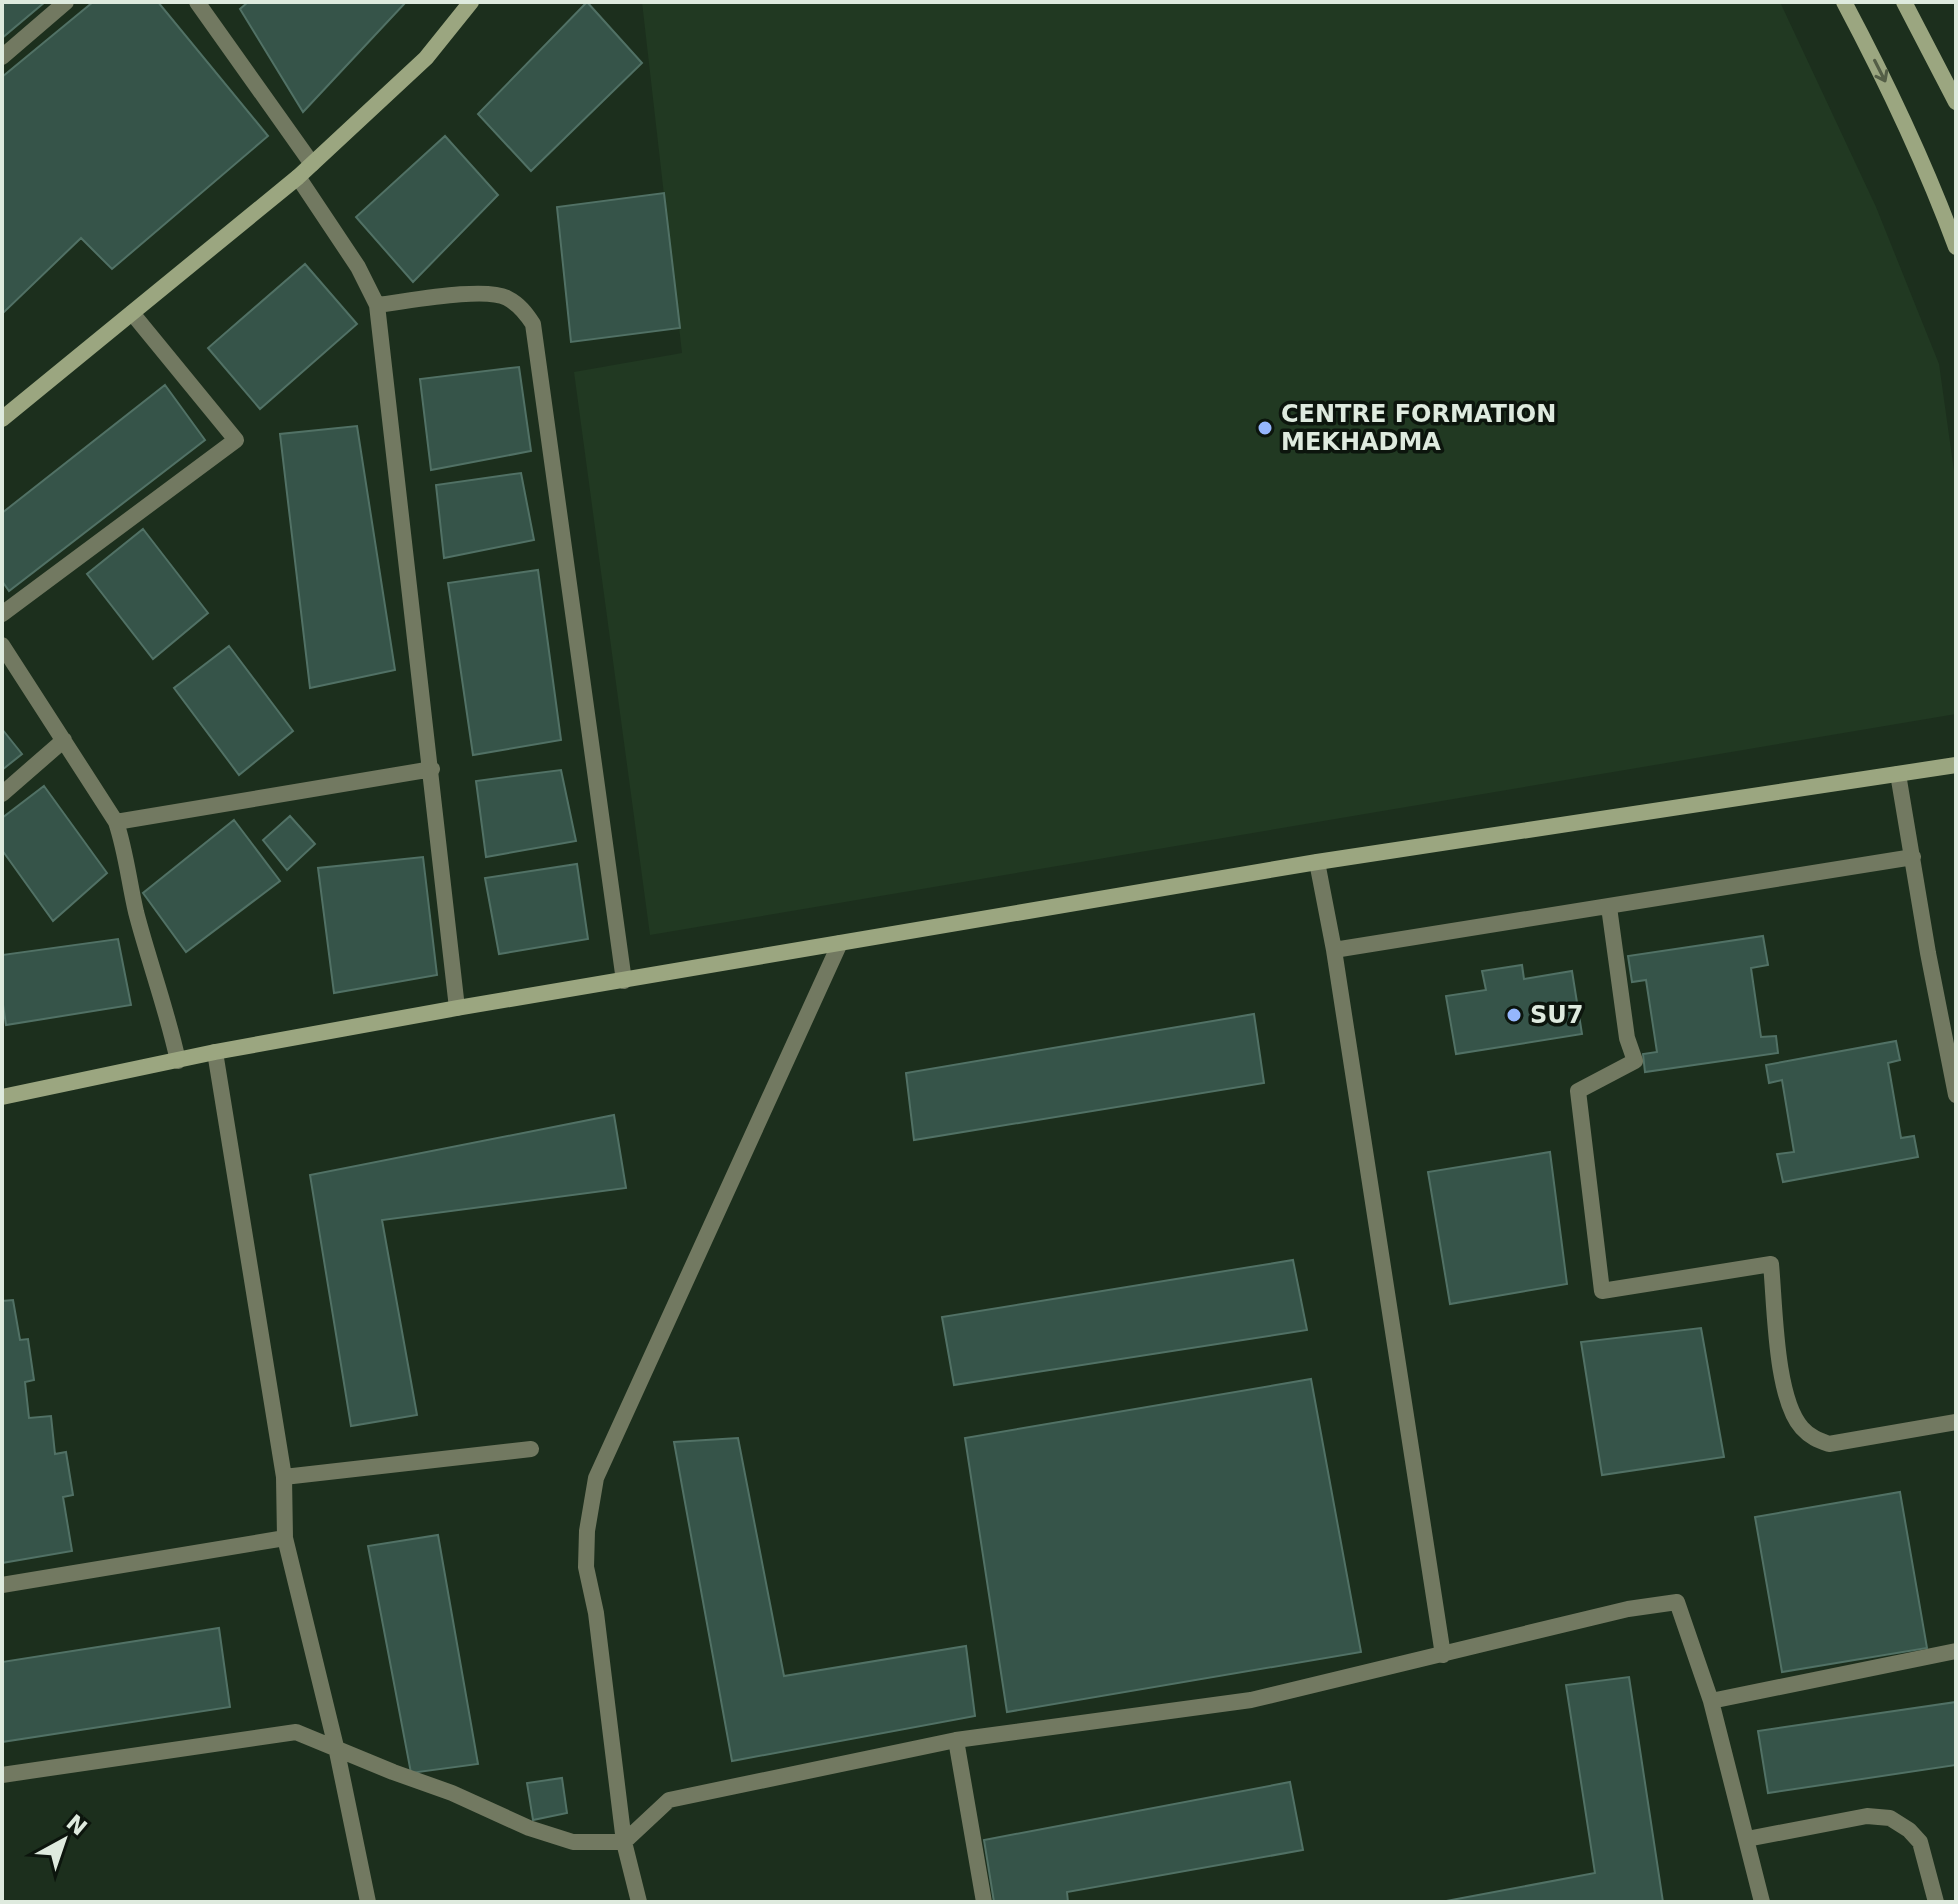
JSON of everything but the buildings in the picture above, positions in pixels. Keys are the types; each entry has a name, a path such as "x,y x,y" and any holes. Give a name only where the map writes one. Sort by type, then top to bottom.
{"main road":[{"path":"2,419 298,177 426,58 471,2"},
{"path":"1844,2 1950,214 1956,247"},
{"path":"1904,2 1956,102"},
{"path":"2,1097 215,1052 457,1008 1317,862 1956,765"}],"street":[{"path":"2,57 66,2"},
{"path":"206,6 312,164"},
{"path":"298,177 358,267 377,305 457,1008"},
{"path":"377,305 478,293 504,296 521,308 533,324 624,981"},
{"path":"2,614 236,440 132,313"},
{"path":"2,645 116,822 127,854 136,913 166,1006 178,1061"},
{"path":"2,794 64,740"},
{"path":"116,822 432,769"},
{"path":"1898,774 1956,1095"},
{"path":"1334,950 1913,857"},
{"path":"1317,862 1334,950 1443,1655"},
{"path":"1609,907 1627,1038 1635,1061 1578,1091 1602,1291 1771,1264 1781,1368 1788,1401 1795,1419 1813,1438 1829,1444 1956,1422"},
{"path":"639,1902 624,1842 596,1613 586,1567 587,1531 596,1478 840,943"},
{"path":"215,1052 284,1477 285,1538 336,1747 368,1902"},
{"path":"284,1477 531,1449"},
{"path":"2,1585 285,1538"},
{"path":"2,1775 296,1732 452,1793 529,1828 573,1842 624,1842 669,1800 956,1740 1251,1700 1628,1609 1677,1602 1711,1701 1762,1902"},
{"path":"1711,1701 1956,1651"},
{"path":"956,1740 984,1902"},
{"path":"1747,1839 1867,1816 1890,1818 1909,1830 1920,1842 1936,1902"}],"shaded area":[{"name":"CENTRE FORMATION MEKHADMA","path":"642,2 1780,2 1876,207 1939,364 1956,485 1956,714 650,935 574,372 682,353"}],"place":[{"name":"CENTRE FORMATION MEKHADMA","path":"1265,428"},
{"name":"SU7","path":"1514,1015"}]}
